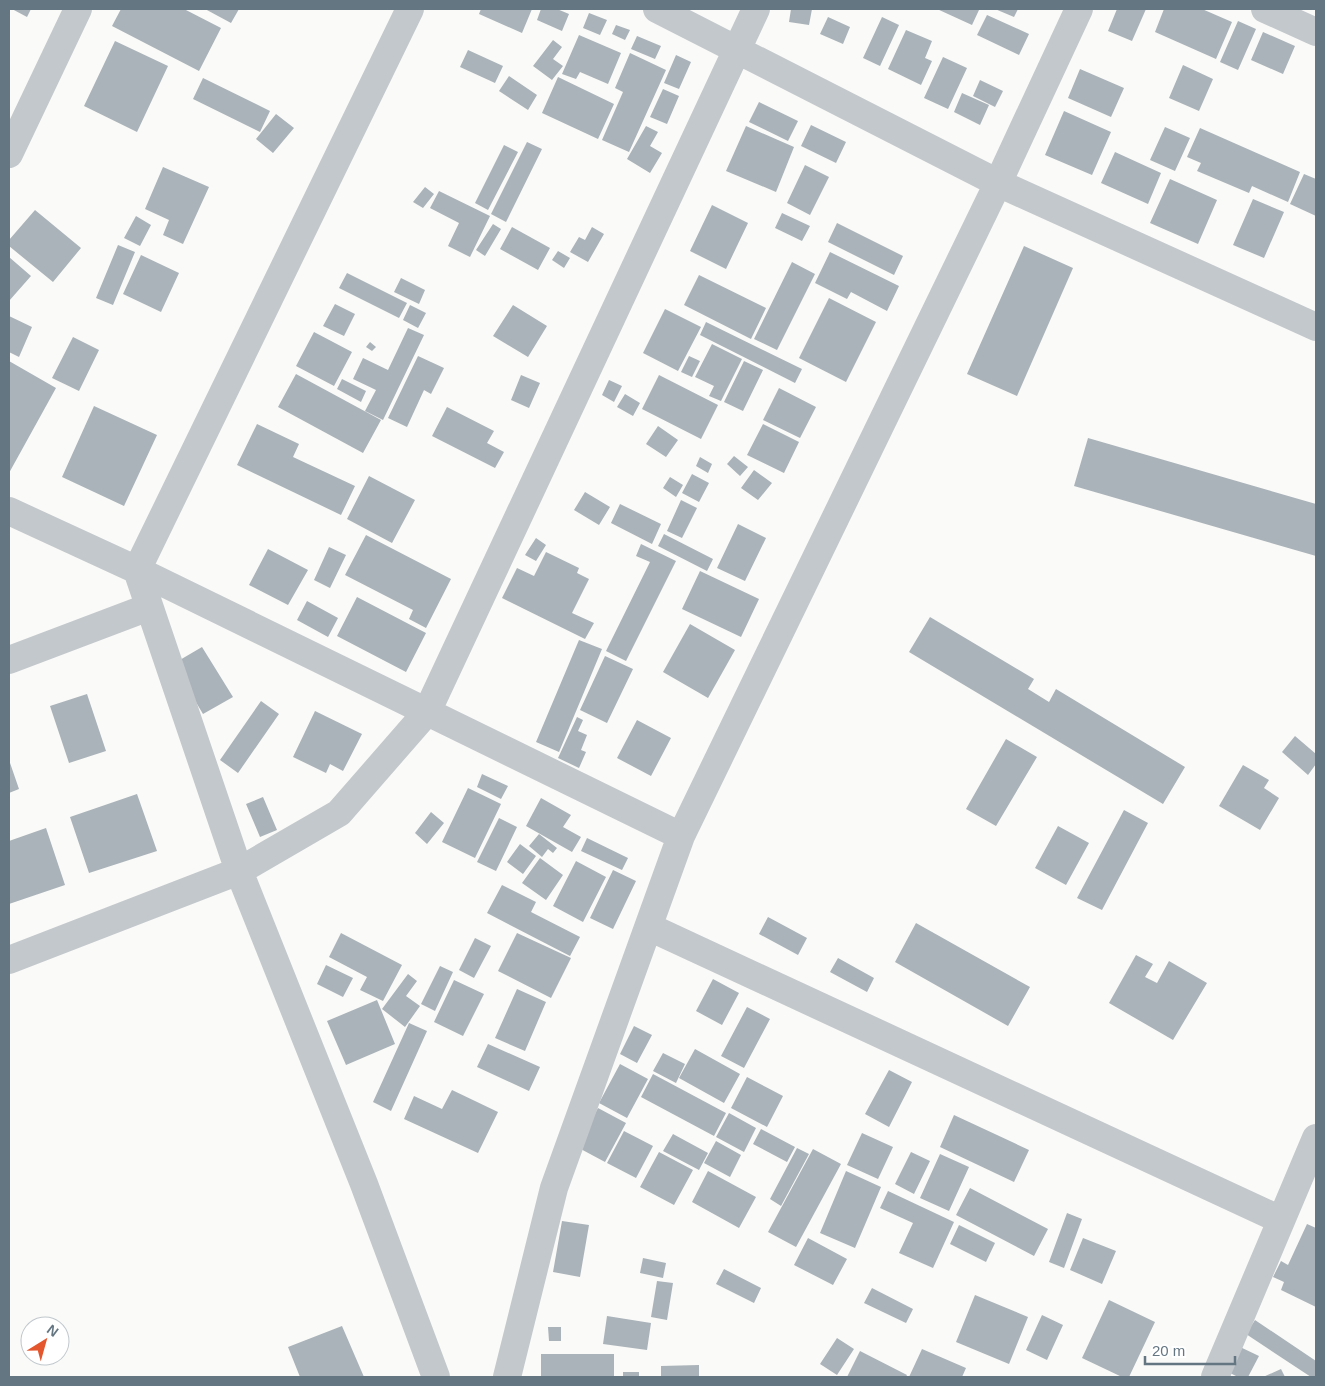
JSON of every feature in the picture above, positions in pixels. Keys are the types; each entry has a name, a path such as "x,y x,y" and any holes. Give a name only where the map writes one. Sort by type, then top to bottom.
{"street":[{"path":"9,154 78,9"},
{"path":"410,9 137,570 239,871 364,1184 436,1377"},
{"path":"656,9 737,48 998,183 1316,327"},
{"path":"9,960 239,871 339,813 427,712 756,9"},
{"path":"507,1377 554,1188 681,836 998,183 1080,9"},
{"path":"1265,9 1316,32"},
{"path":"9,510 137,570 681,836"},
{"path":"9,660 150,606"},
{"path":"648,927 1281,1220"},
{"path":"1215,1377 1316,1138"}],"building":[{"path":"12,9 31,9 27,17"},
{"path":"121,9 184,9 221,28 199,71 112,26"},
{"path":"205,9 239,9 231,23"},
{"path":"481,9 532,9 522,33 479,14"},
{"path":"541,9 557,9 569,14 562,31 537,20"},
{"path":"791,9 812,9 809,25 789,22"},
{"path":"937,9 977,9 979,10 972,25"},
{"path":"995,9 1018,9 1014,17"},
{"path":"1117,9 1146,9 1132,41 1108,31"},
{"path":"1164,9 1202,9 1232,22 1216,59 1155,32"},
{"path":"589,13 607,20 600,35 583,28"},
{"path":"987,15 1029,34 1019,55 977,35"},
{"path":"828,17 850,27 843,44 820,34"},
{"path":"882,17 899,25 880,66 863,58"},
{"path":"1238,21 1256,29 1238,70 1220,62"},
{"path":"616,25 630,30 625,40 612,34"},
{"path":"906,30 932,41 925,58 932,61 921,85 888,69"},
{"path":"1263,32 1295,46 1283,74 1251,60"},
{"path":"579,35 621,53 608,84 580,72 576,79 562,74"},
{"path":"637,36 661,46 655,59 631,49"},
{"path":"553,40 562,47 553,59 563,66 552,80 533,66"},
{"path":"115,41 168,66 137,132 84,106"},
{"path":"468,50 503,66 495,83 460,67"},
{"path":"630,53 666,70 629,152 602,140 623,92 615,88"},
{"path":"676,55 691,62 679,89 664,83"},
{"path":"943,57 967,68 948,109 924,98"},
{"path":"1183,65 1213,79 1199,111 1169,98"},
{"path":"1080,69 1124,88 1111,117 1068,98"},
{"path":"509,76 537,95 528,110 499,91"},
{"path":"558,77 614,104 598,139 542,113"},
{"path":"203,78 270,111 260,132 193,99"},
{"path":"980,80 1003,91 995,107 973,96"},
{"path":"663,89 679,96 667,124 650,117"},
{"path":"962,93 989,105 980,125 954,112"},
{"path":"759,102 798,121 788,141 749,122"},
{"path":"1064,111 1111,132 1092,175 1045,155"},
{"path":"276,114 294,128 273,153 256,139"},
{"path":"811,125 846,142 836,163 801,146"},
{"path":"646,126 658,132 650,146 662,153 650,173 627,159"},
{"path":"746,126 794,147 776,192 726,171"},
{"path":"1165,127 1190,138 1175,171 1150,160"},
{"path":"1200,128 1300,172 1288,202 1252,186 1249,193 1197,171 1201,163 1187,157"},
{"path":"527,142 542,149 506,222 491,214"},
{"path":"504,145 518,152 488,210 475,203"},
{"path":"1115,152 1161,173 1148,204 1101,183"},
{"path":"805,165 829,177 810,215 787,203"},
{"path":"163,167 209,187 183,244 163,235 169,220 145,209"},
{"path":"1304,174 1316,179 1316,216 1290,204"},
{"path":"1170,179 1217,200 1198,244 1150,223"},
{"path":"425,187 434,194 423,208 413,202"},
{"path":"439,191 490,216 470,257 448,246 459,223 430,208"},
{"path":"1253,199 1284,212 1264,258 1233,245"},
{"path":"712,205 748,223 726,269 690,251"},
{"path":"35,210 81,248 53,282 9,246 9,240"},
{"path":"782,213 810,226 802,241 775,228"},
{"path":"136,216 151,225 140,246 124,238"},
{"path":"837,223 903,256 894,275 828,242"},
{"path":"493,224 501,229 485,256 476,250"},
{"path":"512,227 550,248 538,270 500,249"},
{"path":"592,227 604,234 588,262 570,252 579,237 585,240"},
{"path":"118,245 135,252 113,305 96,298"},
{"path":"1024,246 1073,268 1017,396 967,374"},
{"path":"558,251 570,258 564,268 552,260"},
{"path":"830,252 899,286 887,311 851,292 847,299 815,283"},
{"path":"141,255 179,273 161,312 123,294"},
{"path":"9,257 31,276 9,301"},
{"path":"792,262 815,274 777,350 754,339"},
{"path":"347,273 407,303 399,318 339,288"},
{"path":"699,275 766,308 751,339 684,305"},
{"path":"401,278 425,290 419,304 394,292"},
{"path":"829,298 876,322 846,382 799,358"},
{"path":"335,304 355,314 344,336 323,326"},
{"path":"410,305 426,313 418,328 403,320"},
{"path":"513,305 547,326 528,357 493,336"},
{"path":"665,309 701,327 678,371 643,353"},
{"path":"9,316 32,327 19,357 9,352"},
{"path":"706,322 802,369 795,383 700,335"},
{"path":"408,328 424,335 383,420 365,411 376,390 353,379 363,358 388,370"},
{"path":"314,332 352,352 334,386 296,366"},
{"path":"73,337 99,350 79,391 52,378"},
{"path":"370,342 376,347 372,351 366,347"},
{"path":"712,344 742,359 721,401 709,396 714,386 695,377"},
{"path":"418,356 444,368 431,394 424,390 407,427 388,418"},
{"path":"689,356 700,361 692,377 681,372"},
{"path":"9,361 56,388 9,473"},
{"path":"744,361 763,370 743,411 724,402"},
{"path":"296,374 381,420 363,453 278,407"},
{"path":"521,375 540,383 529,408 511,400"},
{"path":"659,375 718,405 701,439 642,409"},
{"path":"342,379 366,391 361,402 337,389"},
{"path":"609,380 622,386 614,402 602,395"},
{"path":"779,388 816,407 800,438 763,420"},
{"path":"625,394 640,403 633,416 617,407"},
{"path":"94,406 157,435 124,506 62,477"},
{"path":"447,407 494,431 487,443 504,452 495,468 432,436"},
{"path":"257,424 299,444 293,457 355,486 341,515 237,465"},
{"path":"763,424 799,442 784,473 747,455"},
{"path":"658,426 678,440 666,457 646,444"},
{"path":"1088,438 1316,504 1316,556 1074,486"},
{"path":"734,456 748,467 740,476 727,464"},
{"path":"700,457 712,464 708,473 696,466"},
{"path":"754,470 772,483 758,500 741,488"},
{"path":"692,474 709,483 699,502 682,493"},
{"path":"369,476 415,500 392,543 347,519"},
{"path":"670,477 683,485 676,497 663,488"},
{"path":"585,492 610,507 599,525 574,510"},
{"path":"681,500 697,508 682,538 667,531"},
{"path":"620,504 661,524 652,544 611,523"},
{"path":"738,524 766,538 745,581 717,568"},
{"path":"664,534 713,559 707,571 658,546"},
{"path":"366,535 451,579 426,628 409,619 413,610 345,575"},
{"path":"536,538 546,545 536,561 525,555"},
{"path":"641,544 676,561 626,661 606,651 650,562 636,556"},
{"path":"329,547 346,555 330,588 314,580"},
{"path":"268,549 308,570 288,605 249,585"},
{"path":"546,552 579,568 577,573 589,579 572,613 594,623 585,639 502,598 517,568 534,576"},
{"path":"700,571 759,599 741,637 682,609"},
{"path":"357,597 426,633 406,672 337,636"},
{"path":"307,601 338,618 328,637 297,620"},
{"path":"930,617 1034,679 1028,689 1049,702 1056,689 1185,767 1163,804 909,652"},
{"path":"690,624 735,650 708,698 663,672"},
{"path":"579,640 602,649 559,752 536,742"},
{"path":"202,647 233,697 203,714 173,664"},
{"path":"605,656 633,669 607,723 580,710"},
{"path":"87,694 106,751 69,763 50,706"},
{"path":"261,701 279,714 238,773 220,760"},
{"path":"315,711 362,734 343,771 330,764 326,773 293,757"},
{"path":"577,717 583,720 578,731 587,735 581,750 586,752 579,768 558,758"},
{"path":"637,720 671,738 651,776 617,758"},
{"path":"1295,736 1316,754 1316,764 1308,775 1282,752"},
{"path":"1006,739 1037,757 996,826 966,809"},
{"path":"9,760 19,789 9,793"},
{"path":"1243,765 1269,780 1264,788 1279,798 1260,830 1219,806"},
{"path":"482,774 508,786 501,799 477,787"},
{"path":"468,788 501,804 475,858 442,842"},
{"path":"137,794 157,851 89,873 70,817"},
{"path":"263,797 277,830 260,837 246,804"},
{"path":"541,798 571,815 563,827 581,837 572,852 526,826"},
{"path":"1124,810 1148,823 1102,910 1077,898"},
{"path":"431,812 444,823 427,844 415,833"},
{"path":"499,818 517,827 496,871 477,862"},
{"path":"1058,826 1089,843 1066,885 1035,868"},
{"path":"46,828 65,885 9,904 9,841"},
{"path":"539,834 557,848 553,853 548,849 542,857 529,846"},
{"path":"587,838 628,858 622,870 581,851"},
{"path":"520,844 536,856 523,874 507,862"},
{"path":"540,858 563,875 546,900 522,883"},
{"path":"576,861 606,877 583,922 553,906"},
{"path":"613,870 636,881 613,929 590,918"},
{"path":"502,885 536,902 531,912 580,937 570,956 487,913"},
{"path":"768,917 807,938 798,955 759,934"},
{"path":"916,923 1030,987 1008,1026 895,962"},
{"path":"341,933 402,965 383,1001 360,990 367,977 329,957"},
{"path":"517,933 571,958 551,998 498,971"},
{"path":"475,938 491,946 474,978 459,970"},
{"path":"1136,955 1153,964 1145,977 1157,983 1169,961 1207,983 1173,1040 1109,1003"},
{"path":"838,958 874,978 867,992 830,972"},
{"path":"326,965 353,978 343,997 317,984"},
{"path":"440,966 453,972 435,1011 421,1004"},
{"path":"408,974 417,981 406,996 420,1006 405,1027 382,1009"},
{"path":"713,979 739,993 722,1025 696,1011"},
{"path":"454,980 484,994 463,1036 434,1022"},
{"path":"517,989 546,1002 525,1051 495,1038"},
{"path":"377,1000 395,1044 346,1065 327,1021"},
{"path":"747,1007 770,1019 744,1068 721,1056"},
{"path":"409,1023 427,1031 391,1111 373,1102"},
{"path":"634,1026 652,1035 637,1063 620,1054"},
{"path":"488,1044 540,1067 529,1091 477,1067"},
{"path":"695,1049 740,1074 724,1103 679,1078"},
{"path":"663,1053 685,1064 676,1083 653,1071"},
{"path":"620,1064 648,1079 627,1118 599,1103"},
{"path":"889,1070 912,1082 889,1127 865,1114"},
{"path":"653,1074 726,1113 714,1136 641,1097"},
{"path":"747,1077 783,1096 767,1127 731,1108"},
{"path":"452,1090 498,1112 478,1153 404,1119 414,1096 442,1109"},
{"path":"598,1108 626,1123 605,1162 577,1147"},
{"path":"729,1113 756,1128 744,1152 716,1137"},
{"path":"954,1115 1029,1150 1014,1182 940,1147"},
{"path":"761,1129 795,1147 787,1162 753,1144"},
{"path":"624,1131 653,1146 636,1178 607,1163"},
{"path":"862,1133 893,1147 878,1179 847,1165"},
{"path":"673,1134 708,1153 699,1170 663,1151"},
{"path":"716,1141 741,1155 730,1177 704,1163"},
{"path":"797,1148 809,1154 781,1206 770,1199"},
{"path":"813,1149 841,1164 796,1247 768,1232"},
{"path":"659,1152 693,1170 674,1205 640,1187"},
{"path":"911,1152 930,1161 914,1194 895,1184"},
{"path":"940,1154 969,1167 949,1211 920,1198"},
{"path":"708,1171 756,1197 739,1228 692,1202"},
{"path":"846,1171 881,1187 855,1248 820,1233"},
{"path":"970,1188 1048,1229 1034,1256 956,1215"},
{"path":"888,1191 954,1222 933,1268 899,1253 913,1223 880,1208"},
{"path":"1067,1213 1082,1219 1064,1268 1049,1262"},
{"path":"562,1221 589,1225 580,1277 553,1272"},
{"path":"1307,1224 1316,1228 1316,1307 1281,1290 1284,1282 1273,1277 1281,1261 1288,1265"},
{"path":"959,1225 995,1243 986,1262 950,1244"},
{"path":"808,1238 847,1259 833,1285 794,1265"},
{"path":"1083,1238 1116,1251 1102,1284 1070,1270"},
{"path":"643,1258 666,1263 663,1278 640,1273"},
{"path":"724,1269 761,1288 754,1303 716,1284"},
{"path":"657,1281 673,1283 667,1320 651,1317"},
{"path":"872,1288 913,1309 906,1323 864,1303"},
{"path":"975,1295 1028,1317 1009,1364 956,1342"},
{"path":"1109,1300 1155,1322 1129,1377 1122,1377 1082,1358"},
{"path":"1042,1315 1063,1325 1047,1360 1026,1350"},
{"path":"607,1316 651,1323 647,1350 603,1344"},
{"path":"1255,1320 1316,1361 1316,1377 1311,1377 1246,1334"},
{"path":"342,1326 364,1377 300,1377 288,1347"},
{"path":"548,1327 561,1327 561,1341 549,1341"},
{"path":"837,1338 854,1349 837,1375 820,1364"},
{"path":"1238,1346 1259,1356 1248,1377 1238,1377 1226,1371"},
{"path":"922,1349 966,1368 962,1377 909,1377"},
{"path":"860,1351 907,1375 906,1377 847,1377"},
{"path":"541,1354 614,1354 614,1377 541,1377"},
{"path":"699,1365 699,1377 661,1377 661,1366"},
{"path":"1281,1369 1285,1377 1263,1377"},
{"path":"623,1372 639,1372 639,1377 623,1377"}]}
